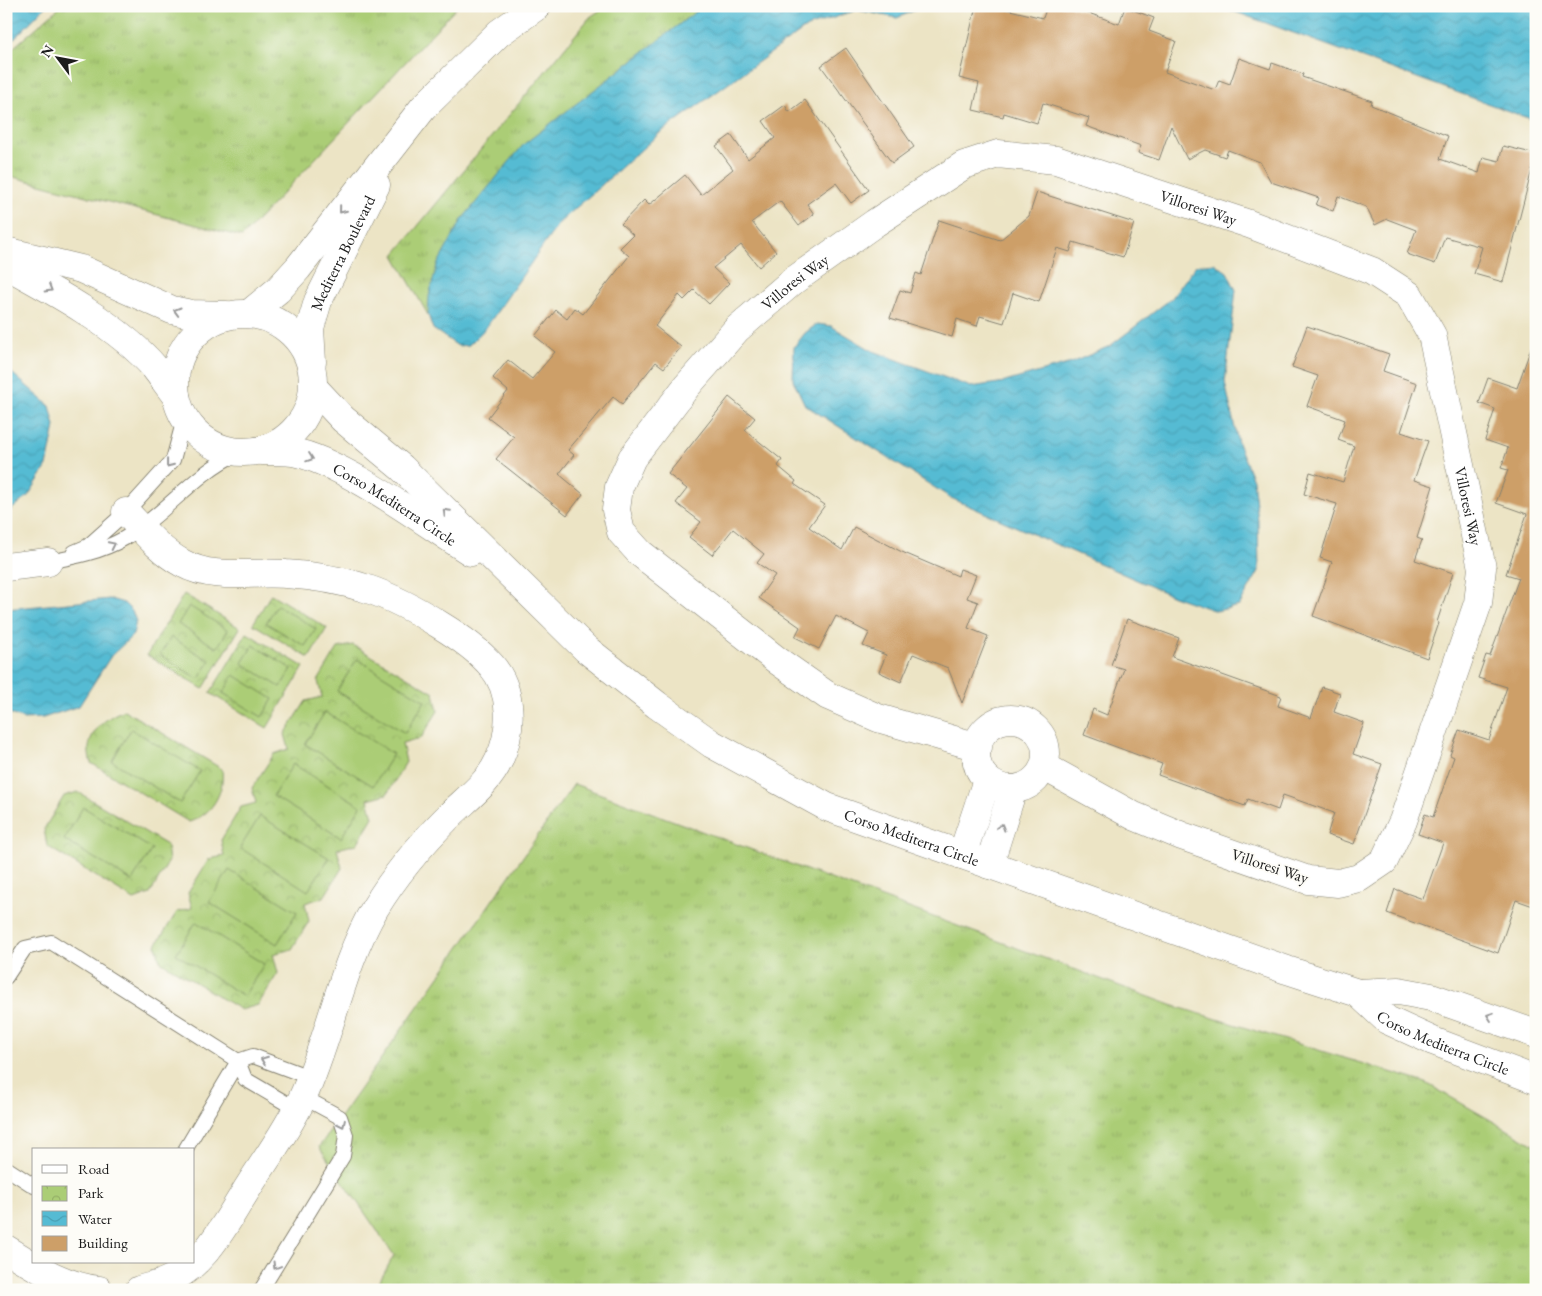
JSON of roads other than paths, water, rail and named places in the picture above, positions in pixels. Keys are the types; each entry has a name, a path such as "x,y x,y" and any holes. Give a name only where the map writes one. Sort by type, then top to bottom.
{"street":[{"name":"Mediterra Boulevard","path":"238,314 278,290 298,268 396,145 423,108 500,33 537,6"},
{"name":"Mediterra Boulevard","path":"313,377 310,328 318,301 396,145"},
{"name":"Villoresi Way","path":"978,747 878,718 828,696 778,661 640,553 621,532 616,510 618,494 632,458 688,386 737,329 793,281 875,223 964,165 998,154 1056,160 1249,224 1372,271 1409,295 1432,335 1482,568 1478,602 1403,821 1384,861 1359,878 1338,884 1308,880 1182,836 1134,816 1044,766"},
{"name":"Corso Mediterra Circle","path":"6,251 81,269 172,310 191,314 238,314 271,318 290,329 304,346 313,377 344,419 402,468 586,649 657,705 712,744 827,807 1259,960 1358,993 1399,991 1432,997 1536,1034"},
{"name":"Corso Mediterra Circle","path":"6,266 64,299 109,328 154,368 204,440 217,447 250,452 294,452 338,470 364,484 518,583"},
{"path":"180,408 175,376 180,356 191,338 207,324 238,314"},
{"path":"250,452 282,442 298,427 309,409 313,377"},
{"path":"133,520 165,552 184,565 216,574 285,574 337,580 375,589 416,610 469,645 491,665 506,693 508,725 506,742 499,762 480,787 446,818 404,867 376,906 354,948 303,1094 207,1252 195,1262"},
{"path":"6,567 48,562"},
{"path":"1006,719 1018,719 1028,723 1038,731 1044,741 1047,753 1044,766 1033,783 1022,788 997,787 987,780 978,765 978,747 984,731 994,723 1006,719"},
{"path":"962,855 987,780"},
{"path":"989,865 1013,789"},
{"name":"Corso Mediterra Circle","path":"1358,993 1387,1020 1433,1041 1536,1080"},
{"path":"6,1249 60,1281 99,1290"},
{"path":"149,1288 182,1273 193,1264"}],"lane":[{"path":"48,562 97,552 133,520 173,460 180,408"},
{"path":"48,562 88,546 133,520 216,463 250,452"},
{"path":"6,978 25,948 51,942 238,1061 244,1079 303,1094"},
{"path":"186,1148 238,1061 253,1056 303,1094 340,1117 346,1135 342,1156 261,1290"},
{"path":"6,1168 32,1185"}],"water":[{"path":"6,6 46,6 6,47"},
{"path":"703,6 924,6 897,18 857,10 807,27 661,132 559,223 485,329 469,345 458,346 433,329 428,315 429,296 437,265 463,218 524,144"},
{"path":"1219,6 1536,6 1536,121"},
{"path":"1214,263 1227,272 1236,290 1225,382 1238,443 1253,480 1258,521 1259,571 1239,606 1216,611 1173,596 951,498 805,405 793,380 794,347 805,333 817,324 831,326 873,351 971,387 1005,382 1071,363 1110,346 1172,298 1196,265"},
{"path":"6,368 50,406 55,426 47,466 28,496 6,514"},
{"path":"110,599 124,603 132,611 136,621 133,635 111,656 79,706 43,718 23,719 6,712 6,609"}]}
